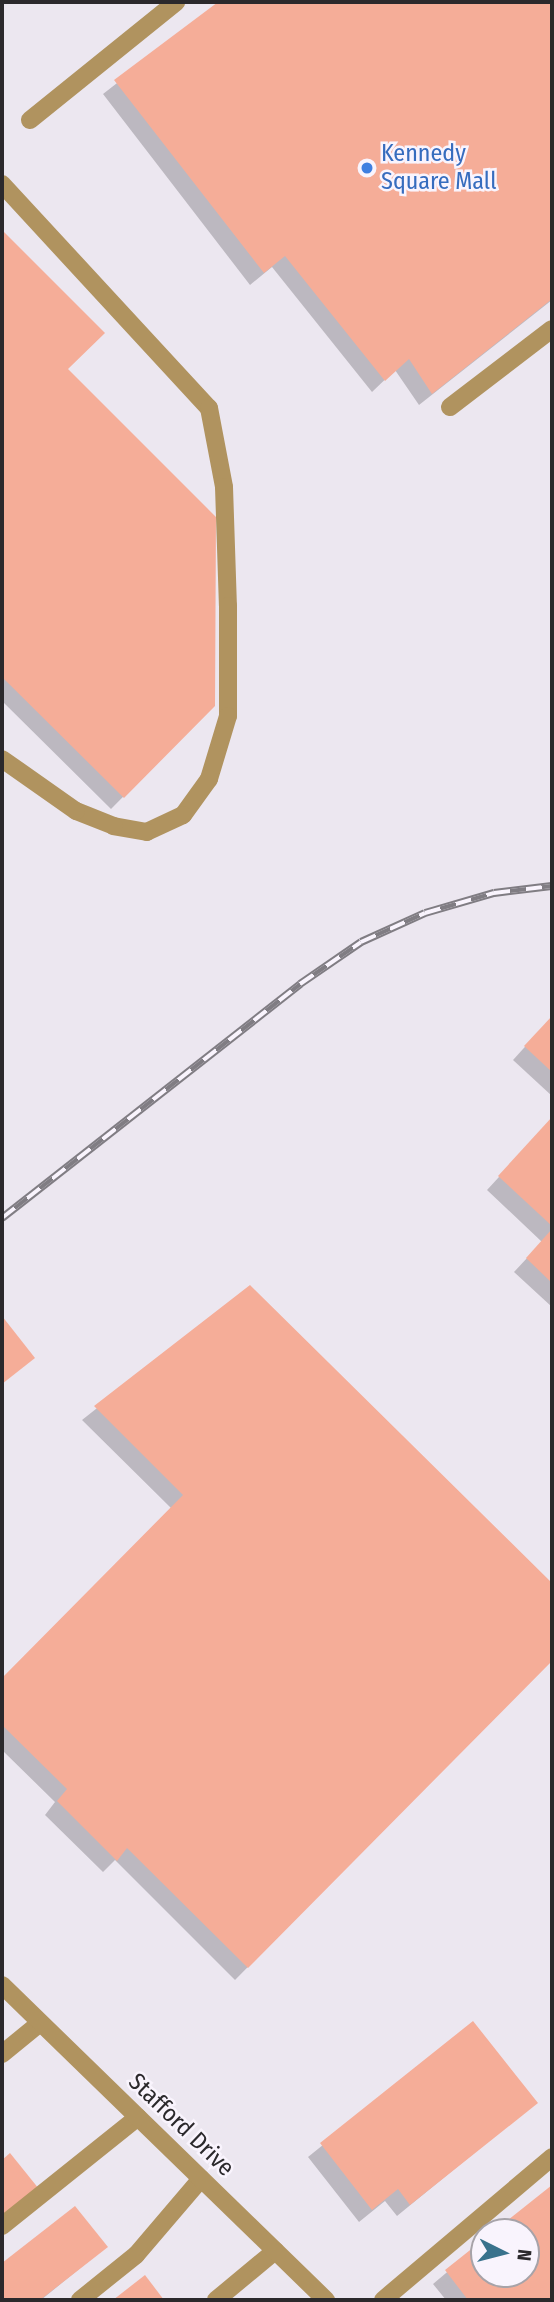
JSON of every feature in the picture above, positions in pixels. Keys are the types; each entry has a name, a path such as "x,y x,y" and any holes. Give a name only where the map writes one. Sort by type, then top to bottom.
{"street":[{"path":"30,120 176,2"},
{"path":"2,184 209,408 224,487 228,716 209,779 183,815 147,832 114,826 76,811 2,758"},
{"path":"450,407 552,329"},
{"name":"Stafford Drive","path":"2,1985 326,2300"},
{"path":"2,2054 40,2023"},
{"path":"2,2226 138,2117"},
{"path":"383,2300 552,2157"},
{"path":"80,2300 136,2255 201,2179"},
{"path":"216,2300 275,2251"}],"building":[{"name":"Kennedy Square Mall","path":"218,2 552,2 552,299 432,394 409,359 385,381 285,256 264,273 114,80"},
{"path":"2,230 105,333 68,369 216,517 215,706 124,798 2,677"},
{"path":"552,1016 552,1072 524,1046"},
{"path":"552,1117 552,1226 498,1176"},
{"path":"552,1229 552,1283 526,1258"},
{"path":"250,1285 552,1583 552,1661 248,1968 127,1848 117,1861 57,1801 67,1789 2,1725 2,1678 183,1495 94,1406"},
{"path":"2,1316 35,1358 2,1384"},
{"path":"473,2021 538,2103 410,2205 398,2189 372,2210 320,2143"},
{"path":"10,2153 39,2189 2,2218 2,2160"},
{"path":"552,2185 552,2300 468,2300 445,2270 470,2250 470,2288 540,2288 540,2218 511,2218"},
{"path":"75,2206 108,2247 40,2300 2,2300 2,2263"},
{"path":"145,2275 164,2300 113,2300"}],"railway":[{"path":"2,1218 300,984 361,942 425,913 494,893 552,886"}],"place":[{"name":"Kennedy Square Mall","path":"367,168"}]}
